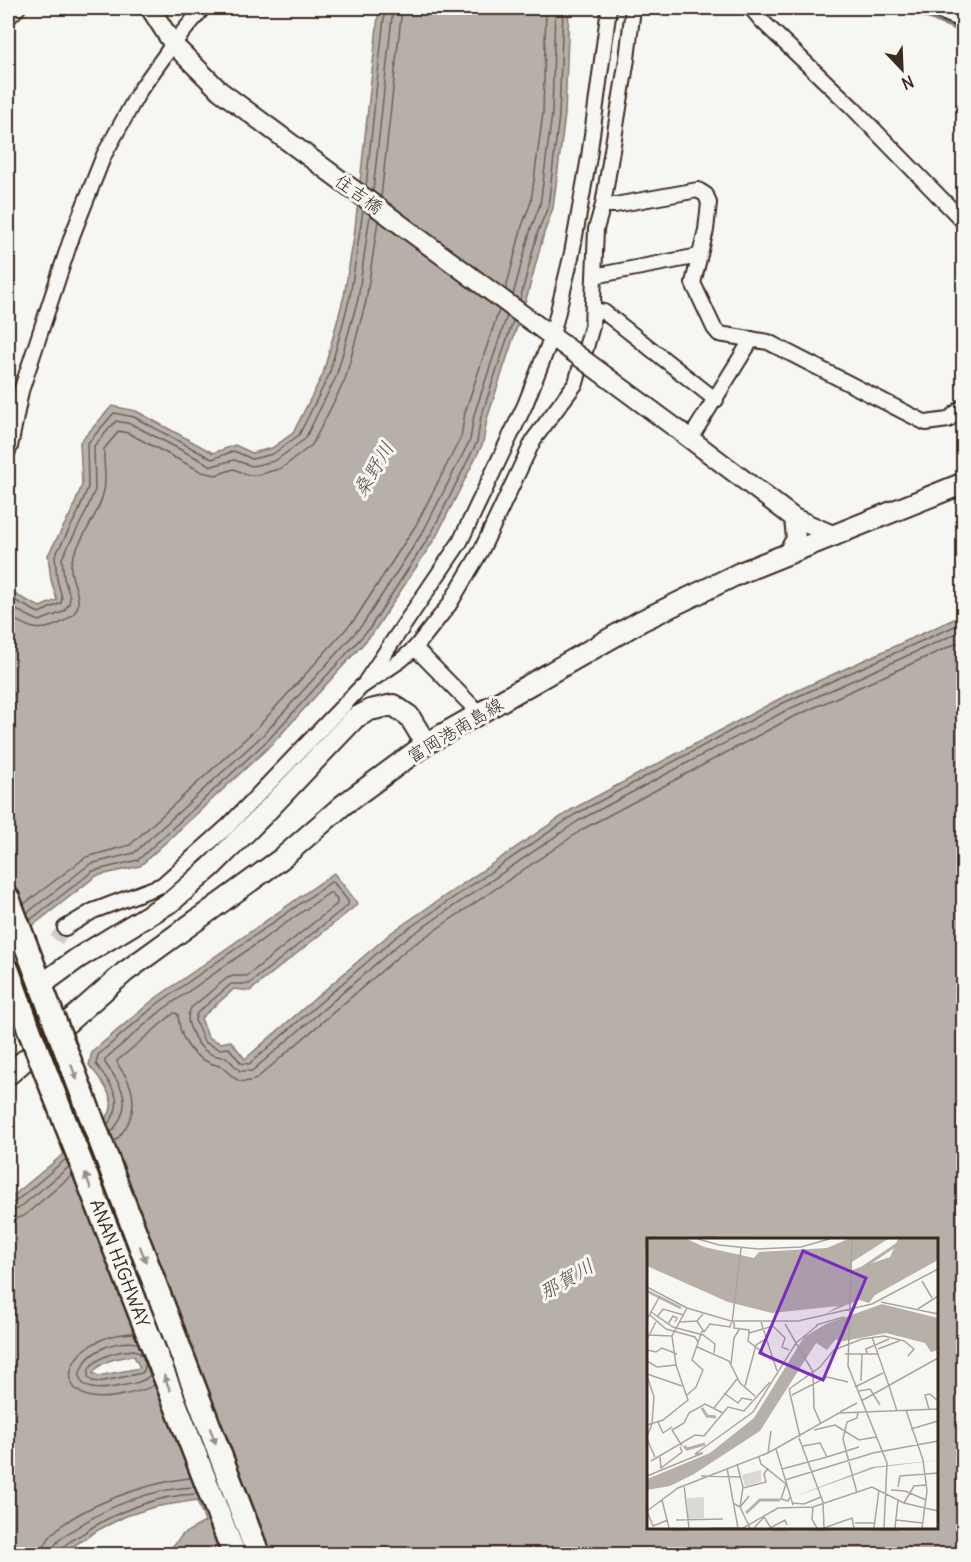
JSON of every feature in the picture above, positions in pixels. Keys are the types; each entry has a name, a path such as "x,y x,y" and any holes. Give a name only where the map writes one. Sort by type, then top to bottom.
{"highway":[{"name":"ANAN HIGHWAY","path":"8,898 258,1554"},
{"name":"ANAN HIGHWAY","path":"8,971 14,1010 30,1032 234,1554"}],"main road":[{"name":"富岡港南島線","path":"8,1075 125,972 280,859 343,806 426,744 641,621 740,573 963,483"},
{"path":"41,985 78,958 172,901 211,867 355,718 370,710 393,705 409,716 426,744"}],"street":[{"path":"8,18 18,8"},
{"name":"住吉橋","path":"150,8 177,48 220,91 547,332 794,518 835,536"},
{"path":"8,451 21,391 46,312 72,236 104,155 140,90 177,48 203,8"},
{"path":"65,928 93,911 162,885 228,826 362,687 460,542 525,405 572,253 589,157 609,8"},
{"path":"362,687 415,648 449,605 481,551 534,439 576,383 592,326 596,229 603,205 633,8"},
{"path":"751,8 961,215"},
{"path":"933,8 963,21"},
{"path":"603,205 615,205 698,190 706,195 709,203 706,230 693,283 719,334 768,342 926,423 948,420 963,406"},
{"path":"594,276 699,256"},
{"path":"593,310 604,312 716,400"},
{"path":"683,434 716,400 752,339"},
{"path":"787,554 796,539 794,518"},
{"path":"415,648 480,714"}],"water":[{"name":"桑野川","path":"379,8 569,8 565,115 553,208 487,419 483,443 436,537 373,633 273,743 140,866 96,876 8,945 8,591 40,607 57,600 51,580 48,555 72,511 82,485 80,442 112,406 136,411 213,453 235,445 252,453 272,448 293,433 323,374 344,296 354,237"},
{"name":"那賀川","path":"963,615 963,1554 161,1554 172,1547 183,1534 205,1522 197,1500 154,1507 126,1516 98,1530 61,1554 8,1554 8,1200 101,1123 109,1113 111,1099 89,1065 92,1052 153,1000 334,873 358,904 250,991 234,989 201,1018 208,1037 220,1043 231,1041 245,1059 392,932 571,810 781,698","holes":["134,1356 140,1368 98,1376 93,1373 106,1362"]}],"waterway":[{"path":"905,8 964,32"}],"tunnel":[{"path":"56,940 65,928"}]}
